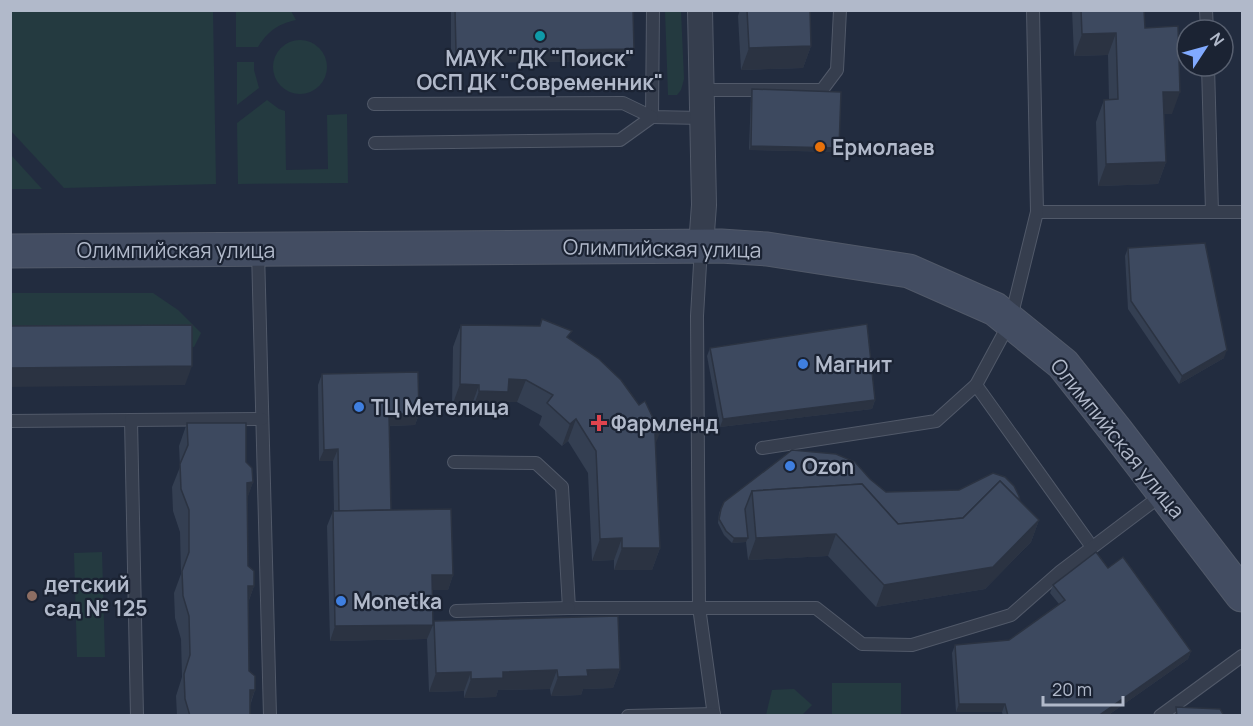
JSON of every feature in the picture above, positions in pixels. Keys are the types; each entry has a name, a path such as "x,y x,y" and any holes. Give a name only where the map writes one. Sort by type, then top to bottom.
{"street":[{"path":"700,10 704,205 701,246"},
{"name":"Олимпийская улица","path":"10,251 721,246 766,249 909,271 994,309 1063,364 1242,596"}],"lane":[{"path":"652,117 653,10"},
{"path":"702,90 822,90 837,70 840,10"},
{"path":"762,448 936,421 976,385 1010,322 1037,212 1033,10"},
{"path":"1208,78 1212,212"},
{"path":"374,104 623,103 652,117 702,118"},
{"path":"375,143 620,140 652,117"},
{"path":"1037,212 1242,212"},
{"path":"628,716 714,715 699,607 697,316 701,246"},
{"path":"258,250 270,716"},
{"path":"976,385 1092,548"},
{"path":"10,421 262,419"},
{"path":"131,420 137,716"},
{"path":"454,462 536,463 562,487 569,608"},
{"path":"456,611 569,608 816,608 862,644 912,645 1011,615 1060,571 1164,493"},
{"path":"1160,716 1242,656"}],"green space":[{"path":"11,10 213,11 216,184 64,188 11,131"},
{"path":"236,11 291,11 296,20 274,29 258,47 236,47"},
{"path":"665,11 681,11 684,79 677,95 668,95"},
{"path":"295,40 305,40 315,44 323,52 327,67 323,82 315,90 305,94 295,94 285,90 277,82 273,72 273,62 277,52 285,44"},
{"path":"237,62 254,62 259,88 237,105"},
{"path":"267,100 285,111 286,170 328,169 327,115 347,114 348,183 238,184 237,123"},
{"path":"11,155 42,189 11,189"},
{"path":"11,293 153,293 178,310 201,333 194,347 11,344"},
{"path":"102,552 105,657 77,657 74,553"},
{"path":"832,683 901,683 901,715 832,715"},
{"path":"794,689 812,705 802,715 766,715 772,690"}],"building":[{"name":"МАУК \"ДК \"Поиск\" ОСП ДК \"Современник\"","path":"455,10 633,10 634,49 456,51"},
{"path":"747,10 810,10 811,46 749,48"},
{"path":"1081,10 1144,10 1145,28 1175,26 1175,78 1180,78 1180,92 1163,92 1166,162 1106,164 1104,100 1118,99 1116,33 1082,34"},
{"path":"752,89 841,92 839,148 751,146"},
{"path":"1205,243 1227,350 1182,376 1131,301 1128,248"},
{"path":"542,319 572,331 567,337 599,359 621,380 639,405 645,401 660,433 655,434 660,548 622,548 622,538 600,539 596,451 576,419 570,424 547,403 553,395 526,380 509,379 508,392 479,391 479,385 460,384 461,325 540,326"},
{"path":"867,324 875,400 723,419 710,348"},
{"path":"192,325 192,366 10,368 10,326"},
{"path":"418,372 419,414 389,414 391,510 339,511 338,449 324,450 322,374"},
{"path":"187,423 246,423 246,462 252,468 253,482 247,483 248,566 254,571 254,586 248,586 249,671 255,676 255,690 250,690 250,716 190,716 185,699 184,674 190,655 189,616 183,596 182,571 189,552 189,510 181,489 180,464 188,445"},
{"path":"792,450 836,454 855,462 886,492 959,490 993,473 1005,477 1014,486 1020,501 1000,481 963,518 898,524 862,484 752,491 745,509 748,538 734,538 726,531 719,519 724,502"},
{"path":"1000,481 1039,520 993,567 884,585 836,534 756,538 752,491 862,484 898,524 963,518"},
{"path":"451,509 453,575 432,575 433,625 335,626 333,511"},
{"path":"1096,552 1108,568 1123,557 1191,651 1098,716 1008,716 1005,704 959,704 955,645 1009,640 1065,600 1053,585"},
{"path":"618,616 620,669 587,670 588,676 558,677 557,670 503,672 503,678 471,679 471,672 436,673 434,621"},
{"path":"1176,707 1220,709 1224,716 1177,716"}],"place":[{"name":"МАУК \"ДК \"Поиск\" ОСП ДК \"Современник\"","path":"540,36"},
{"name":"Ермолаев","path":"820,147"},
{"name":"Магнит","path":"803,364"},
{"name":"ТЦ Метелица","path":"359,407"},
{"name":"Фармленд","path":"599,423"},
{"name":"Ozon","path":"790,466"},
{"name":"детский сад № 125","path":"32,596"},
{"name":"Monetka","path":"341,601"}]}
